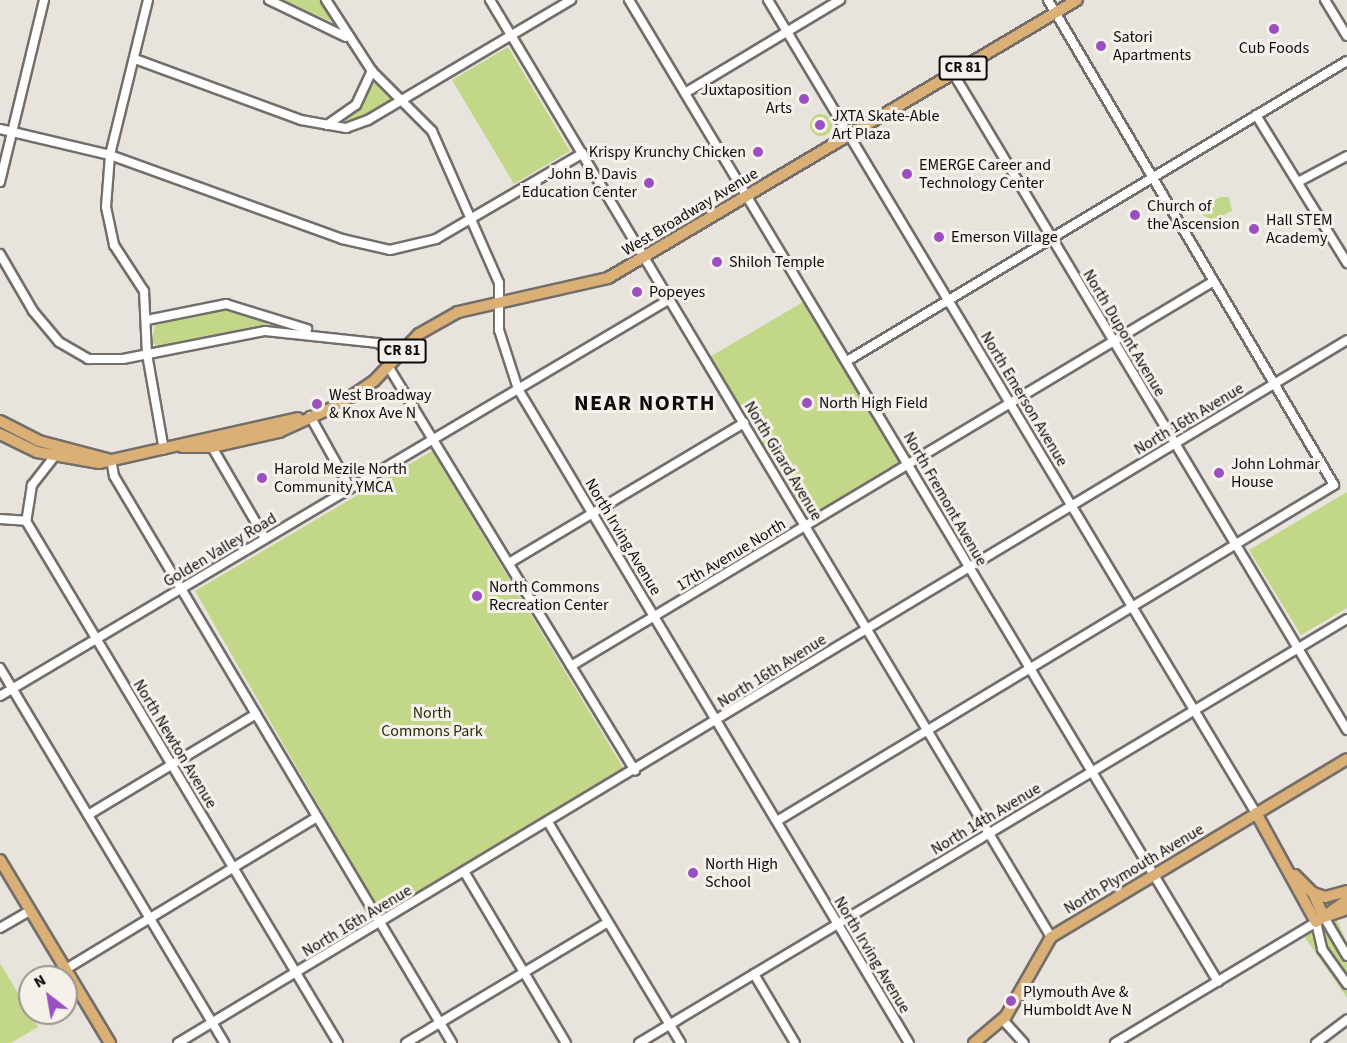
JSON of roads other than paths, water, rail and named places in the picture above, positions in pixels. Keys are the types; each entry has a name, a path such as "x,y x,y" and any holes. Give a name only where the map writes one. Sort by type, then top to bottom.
{"main road":[{"name":"West Broadway Avenue","path":"182,447 212,447 279,432 356,393 445,318 498,300 590,284 644,258 1077,0"},
{"name":"West Broadway Avenue","path":"0,434 54,456 99,463 109,459 182,447 310,416"},
{"name":"West Broadway Avenue","path":"0,421 46,443 109,459"},
{"name":"North Plymouth Avenue","path":"974,1043 1003,1020 1051,937 1347,759"},
{"path":"1256,813 1320,920"},
{"path":"0,860 64,965"},
{"path":"1290,871 1313,893 1325,897 1347,891"},
{"path":"1313,893 1320,920"},
{"path":"1320,920 1347,900"},
{"path":"1320,920 1347,909"},
{"path":"78,989 110,1043"}],"street":[{"path":"0,182 44,0"},
{"path":"148,0 110,155 107,224 118,255 144,291 147,354 164,450"},
{"name":"North Irving Avenue","path":"269,0 350,39"},
{"name":"North Girard Avenue","path":"490,0 1051,937"},
{"path":"135,60 327,125 359,124 571,0"},
{"name":"North Fremont Avenue","path":"629,0 848,361 907,465 1218,982"},
{"name":"North Emerson Avenue","path":"768,0 950,299 1256,813"},
{"path":"685,93 840,0"},
{"path":"777,821 1334,485 1048,0"},
{"path":"1325,0 1347,36"},
{"name":"North Irving Avenue","path":"330,1 350,39 372,71 405,98 432,131 499,283 502,347 518,389 909,1043"},
{"path":"848,361 1347,61"},
{"path":"327,125 356,105 372,71"},
{"name":"North Dupont Avenue","path":"953,74 1347,730"},
{"path":"1256,115 1346,259"},
{"path":"0,129 110,155 376,248 416,247 471,220 583,153"},
{"path":"1298,182 1347,156"},
{"path":"0,254 19,293 75,354 99,361 265,331 323,335 378,343 397,357"},
{"name":"17th Avenue North","path":"571,666 1214,281"},
{"name":"Golden Valley Road","path":"0,696 670,298"},
{"path":"147,320 226,304 323,335"},
{"name":"North 16th Avenue","path":"178,1043 717,722 866,628 1347,340"},
{"path":"388,366 635,771"},
{"path":"310,416 350,488"},
{"path":"509,563 744,423"},
{"path":"212,447 265,538"},
{"path":"0,519 26,521 32,485 54,456"},
{"path":"109,459 114,476 452,1043"},
{"name":"North Newton Avenue","path":"26,521 338,1043"},
{"name":"North 14th Avenue","path":"639,1043 1347,620"},
{"path":"0,668 224,1043"},
{"path":"88,815 256,714"},
{"path":"73,965 317,817"},
{"path":"548,822 681,1043"},
{"path":"465,873 566,1043"},
{"path":"0,928 30,911"},
{"path":"1320,920 1347,956"},
{"path":"1115,1043 1320,920"},
{"path":"1320,920 1322,948 1347,984"},
{"path":"406,1043 608,922"},
{"path":"754,974 795,1043"},
{"path":"1003,1020 1024,1043"},
{"path":"1316,1043 1347,1020"}],"place":[{"name":"Cub Foods","path":"1274,29"},
{"name":"Satori Apartments","path":"1101,46"},
{"name":"Juxtaposition Arts","path":"804,99"},
{"name":"JXTA Skate-Able Art Plaza","path":"820,125"},
{"name":"Krispy Krunchy Chicken","path":"758,152"},
{"name":"EMERGE Career and Technology Center","path":"907,174"},
{"name":"John B. Davis Education Center","path":"649,183"},
{"name":"Church of the Ascension","path":"1135,215"},
{"name":"Hall STEM Academy","path":"1254,229"},
{"name":"Emerson Village","path":"939,237"},
{"name":"Shiloh Temple","path":"717,262"},
{"name":"Popeyes","path":"637,292"},
{"name":"North High Field","path":"807,403"},
{"name":"West Broadway & Knox Ave N","path":"317,404"},
{"name":"John Lohmar House","path":"1219,473"},
{"name":"Harold Mezile North Community YMCA","path":"262,478"},
{"name":"North Commons Recreation Center","path":"477,596"},
{"name":"North High School","path":"693,873"},
{"name":"Plymouth Ave & Humboldt Ave N","path":"1011,1001"}],"district":[{"name":"NEAR NORTH","path":"645,404"}],"park label":[{"name":"North Commons Park","path":"432,722"}]}
